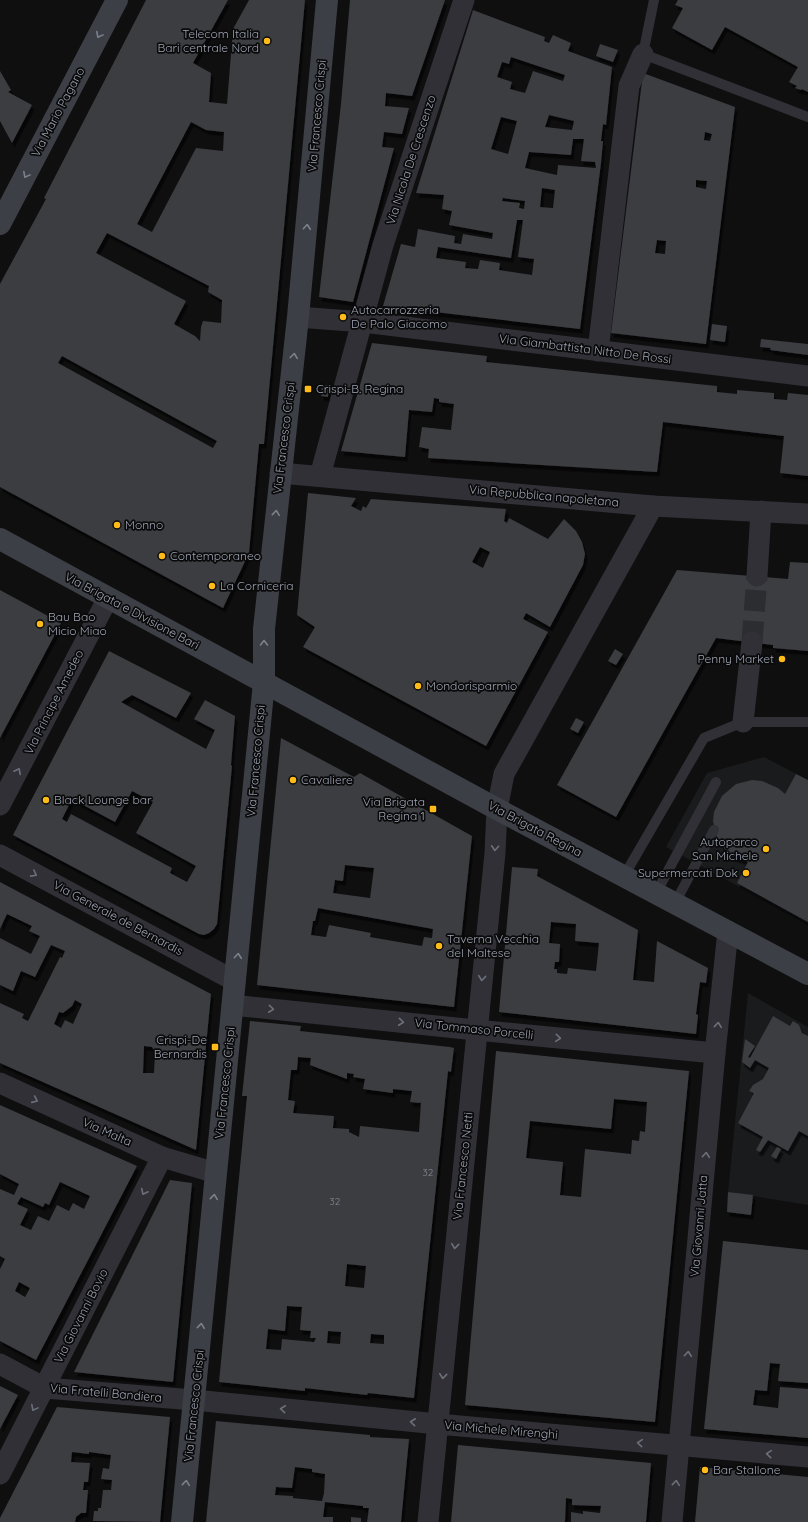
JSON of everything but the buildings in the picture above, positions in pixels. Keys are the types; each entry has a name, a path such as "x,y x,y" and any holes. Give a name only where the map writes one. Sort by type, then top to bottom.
{"main road":[{"name":"Via Mario Pagano","path":"0,224 117,0"},
{"name":"Via Francesco Crispi","path":"182,1522 264,682 264,628 298,317 327,0"},
{"name":"Via Brigata e Divisione Bari","path":"0,540 264,682"},
{"name":"Via Brigata Regina","path":"264,682 497,809 808,974"}],"street":[{"name":"Via Nicola De Crescenzo","path":"320,476 384,245 464,0"},
{"path":"598,351 629,86 642,54"},
{"name":"Via Giambattista Nitto De Rossi","path":"298,317 363,322 808,376"},
{"name":"Via Repubblica napoletana","path":"280,474 320,476 653,506 808,514"},
{"name":"Via Francesco Netti","path":"428,1522 476,1030 495,853 497,809 504,774 653,506"},
{"path":"757,576 761,511"},
{"name":"Via Principe Amedeo","path":"0,805 108,598"},
{"path":"743,722 752,642"},
{"name":"Via Generale de Bernardis","path":"0,855 235,982"},
{"name":"Via Giovanni Jatta","path":"672,1522 715,1053 728,931"},
{"name":"Via Tommaso Porcelli","path":"232,1005 715,1053"},
{"name":"Via Malta","path":"0,1083 162,1157 216,1172"},
{"name":"Via Giovanni Bovio","path":"0,1474 162,1157"},
{"name":"Via Fratelli Bandiera","path":"0,1364 45,1388 194,1400"},
{"name":"Via Michele Mirenghi","path":"194,1400 438,1424 808,1457"}],"lane":[{"path":"654,0 642,54 808,117"},
{"path":"624,876 704,738 743,722 808,722"},
{"path":"656,893 716,782"},
{"path":"675,903 714,830"}],"shaded area":[{"name":"Autoparco San Michele","path":"764,757 808,780 808,924 666,847 707,773"},
{"path":"748,993 808,1027 808,1205 728,1192"}],"tunnel":[{"path":"752,642 757,576"}],"place":[{"name":"Telecom Italia Bari centrale Nord","path":"267,41"},
{"name":"Autocarrozzeria De Palo Giacomo","path":"343,317"},
{"name":"Crispi-B. Regina","path":"308,389"},
{"name":"Monno","path":"117,525"},
{"name":"Contemporaneo","path":"162,556"},
{"name":"La Corniceria","path":"212,586"},
{"name":"Bau Bao Micio Miao","path":"40,624"},
{"name":"Penny Market","path":"782,659"},
{"name":"Mondorisparmio","path":"418,686"},
{"name":"Cavaliere","path":"293,780"},
{"name":"Black Lounge bar","path":"46,800"},
{"name":"Via Brigata Regina 1","path":"433,809"},
{"name":"Autoparco San Michele","path":"766,849"},
{"name":"Supermercati Dok","path":"746,873"},
{"name":"Taverna Vecchia del Maltese","path":"439,946"},
{"name":"Crispi-De Bernardis","path":"215,1047"},
{"name":"Bar Stallone","path":"705,1470"}]}
